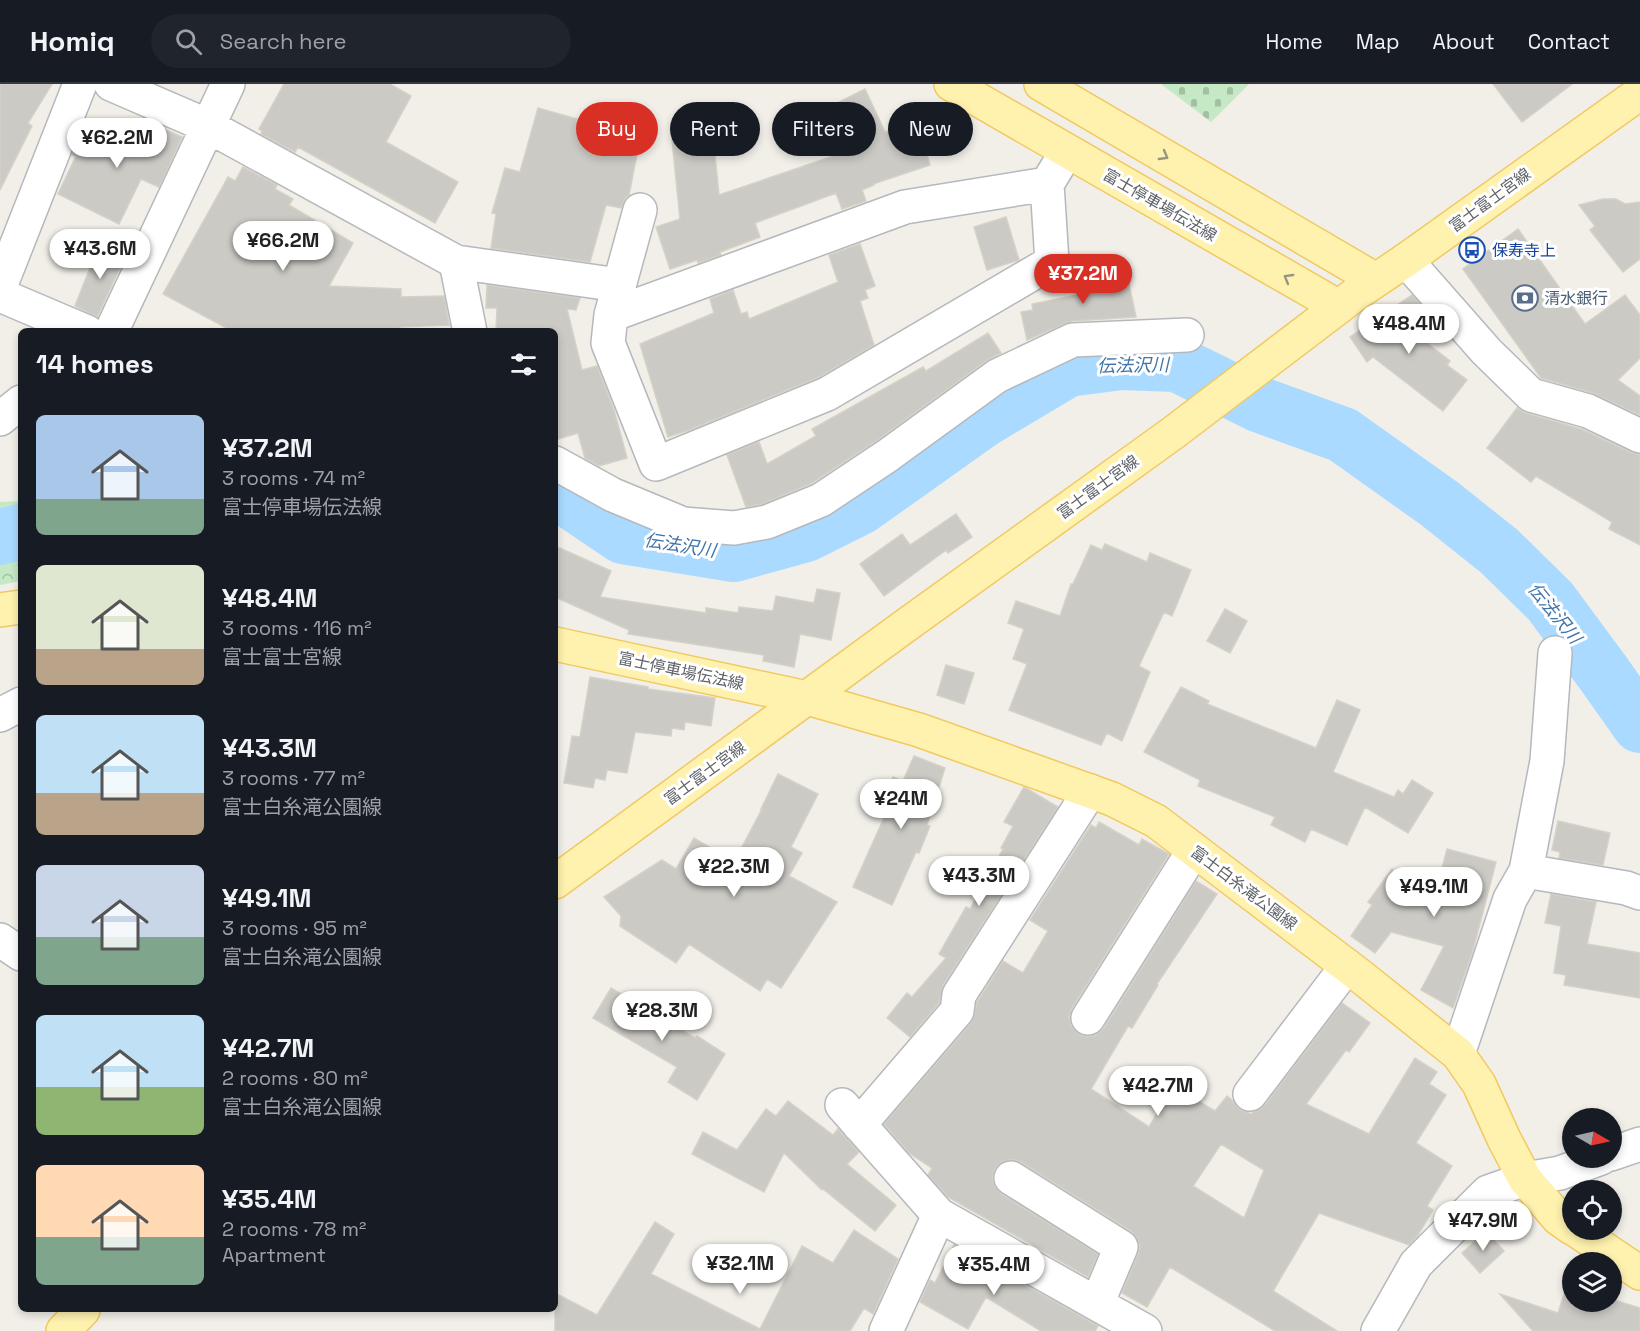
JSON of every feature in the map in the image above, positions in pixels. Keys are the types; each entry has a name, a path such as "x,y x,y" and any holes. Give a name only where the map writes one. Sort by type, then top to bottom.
{"main road":[{"name":"富士停車場伝法線","path":"951,84 1339,307"},
{"path":"1041,84 1376,280"},
{"name":"富士富士宮線","path":"558,880 1173,433 1376,280 1640,93"},
{"path":"0,610 18,607"},
{"name":"富士停車場伝法線","path":"558,645 807,698"},
{"name":"富士白糸滝公園線","path":"807,698 919,729 1090,790 1156,821 1347,966 1458,1054 1479,1084 1504,1140 1525,1179 1562,1221"},
{"name":"富士白糸滝公園線","path":"1590,1240 1640,1273"},
{"path":"63,1331 81,1312"}],"street":[{"path":"0,287 80,84"},
{"path":"111,84 208,126 456,262 615,300 905,207 1047,183"},
{"path":"113,328 228,84"},
{"path":"640,210 615,300 608,343 656,464 827,394 1052,262 1047,183 1067,152"},
{"path":"1406,260 1486,351 1531,395 1588,411 1640,436"},
{"path":"456,262 469,328"},
{"path":"0,295 78,328"},
{"path":"558,465 613,495 683,524 734,528 767,522 821,500 887,456 997,376 1073,340 1187,334"},
{"path":"0,419 18,404"},
{"path":"1458,1054 1510,899 1526,872 1547,761 1555,653"},
{"path":"0,716 18,706"},
{"path":"1090,790 959,995 957,1011 851,1115 939,1215 1105,1316 1145,1331"},
{"path":"1088,1018 1194,850"},
{"path":"1526,872 1626,888 1640,893"},
{"path":"0,939 18,952"},
{"path":"1250,1094 1347,966"},
{"path":"1622,1150 1640,1144"},
{"path":"1378,1331 1416,1264 1488,1192 1525,1179 1560,1173 1574,1168"},
{"path":"1011,1178 1120,1247 1105,1316"},
{"path":"885,1331 939,1215"}],"green space":[{"path":"1161,84 1249,84 1211,122"},
{"path":"18,501 18,582 0,585 0,502"}],"building":[{"path":"0,84 52,84 28,123 32,126 0,190"},
{"path":"284,84 390,84 411,96 386,142 458,182 435,223 298,147 295,152 261,134 262,131 259,129"},
{"path":"1493,84 1572,84 1522,122"},
{"path":"865,89 871,102 839,102"},
{"path":"538,108 576,119 576,156 637,156 629,195 621,208 606,205 590,262 491,248 496,214 492,213 505,168 520,172"},
{"path":"876,113 885,132 888,131 888,156 927,156 930,165 873,184 862,190 866,201 842,209 836,193 755,223 760,237 720,252 721,255 670,269 656,227 680,219 674,156 715,156 719,195 834,156 876,156"},
{"path":"150,123 182,137 159,187 141,179 119,224 58,194 76,156 72,155 84,126 134,146 143,125 148,127"},
{"path":"243,167 277,185 275,189 293,199 289,205 353,243 329,286 401,289 401,297 444,296 449,325 400,328 227,328 163,294 228,177 235,181"},
{"path":"1603,199 1616,199 1625,204 1640,202 1640,259 1623,272 1590,230 1595,226 1579,205"},
{"path":"1006,217 1019,260 987,270 974,227"},
{"path":"1518,229 1585,324 1625,295 1640,315 1640,358 1618,380 1640,396 1640,415 1593,393 1541,378 1463,269"},
{"path":"860,244 875,286 865,290 868,298 860,301 874,345 819,377 668,437 640,344 714,313 710,299 733,290 741,314 747,312 749,319 838,282 829,255"},
{"path":"99,245 126,255 97,317 75,306"},
{"path":"1126,270 1136,317 1072,321 1027,340 1021,312 1033,310 1032,304 1082,294 1079,279"},
{"path":"487,285 580,298 576,310 567,309 582,370 597,366 614,410 627,458 599,466 585,458 578,433 558,439 558,328 496,328 497,308 486,308"},
{"path":"1412,295 1420,304 1404,325 1450,361 1447,365 1467,380 1443,411 1373,357 1367,362 1350,337"},
{"path":"988,333 1001,353 986,361 876,441 812,483 762,504 746,507 727,455 759,442 767,464 816,436 812,429 923,367 926,371"},
{"path":"1517,408 1526,413 1581,429 1640,455 1640,545 1609,529 1612,522 1536,476 1531,482 1487,448"},
{"path":"956,514 972,537 948,553 946,550 884,596 860,564 902,534 910,545"},
{"path":"1105,544 1147,562 1150,553 1191,570 1172,616 1164,612 1139,666 1150,672 1122,741 1107,733 1101,745 1009,710 1027,664 1013,659 1024,629 1008,623 1016,601 1060,616 1071,584 1091,545 1102,550"},
{"path":"558,547 611,571 600,597 706,613 706,608 738,613 739,607 773,611 776,596 814,603 817,589 840,593 831,640 800,634 794,667 763,661 764,655 628,634 629,630 558,598"},
{"path":"1225,609 1247,621 1230,653 1207,641"},
{"path":"946,665 974,673 964,704 937,695"},
{"path":"590,677 648,687 648,689 715,698 711,726 685,722 684,730 672,728 671,736 635,732 627,773 607,770 605,780 595,778 593,788 564,783 572,736 580,737"},
{"path":"1181,687 1209,701 1207,704 1316,748 1337,700 1360,710 1333,772 1394,797 1398,790 1403,794 1412,780 1433,793 1408,833 1365,807 1347,845 1311,829 1305,842 1271,825 1275,817 1198,786 1200,780 1144,752"},
{"path":"914,756 945,768 927,825 930,826 892,905 853,887 887,811 880,808 893,777 903,781"},
{"path":"778,774 818,794 791,847 802,853 789,876 837,902 781,988 767,979 760,991 689,944 676,963 620,926 621,916 604,897 662,860 676,869 694,838 734,862"},
{"path":"1024,787 1058,807 943,985 939,1003 910,1037 887,1018 907,993 912,997 946,958 939,954 966,907 970,909 1003,849 1001,848 1013,826 1004,822"},
{"path":"1558,821 1610,833 1603,865 1559,858 1560,852 1552,850"},
{"path":"1099,822 1139,845 1142,839 1169,854 1072,1008 1069,1017 1071,1026 1079,1034 1087,1037 1096,1035 1104,1028 1196,881 1217,894 1157,984 1132,1028 1128,1026 1091,1089 1149,1127 1173,1086 1215,1111 1227,1096 1239,1109 1251,1114 1265,1105 1342,1003 1370,1023 1349,1052 1346,1050 1306,1104 1369,1134 1415,1058 1437,1072 1429,1084 1446,1095 1416,1143 1452,1166 1427,1206 1433,1210 1418,1235 1409,1245 1319,1213 1273,1291 1337,1331 1275,1331 1170,1267 1147,1307 1122,1293 1140,1246 1131,1231 1021,1162 1011,1159 995,1168 992,1178 1001,1194 1098,1254 1088,1277 948,1197 928,1175 932,1168 909,1153 884,1124 971,1023 977,1002 1003,961 1023,973 1048,931 1030,920 1091,825 1096,828","holes":["1221,1144 1264,1170 1244,1218 1193,1186"]},
{"path":"1447,849 1496,862 1473,950 1453,1008 1421,990 1444,946 1391,932 1375,953 1351,936 1372,905 1368,902 1392,869 1434,899"},
{"path":"1551,894 1596,902 1587,944 1640,953 1640,998 1564,985 1566,975 1554,973 1561,926 1545,923"},
{"path":"611,988 725,1054 697,1100 668,1082 677,1067 593,1018"},
{"path":"788,1101 833,1135 838,1129 859,1152 847,1164 896,1205 875,1231 822,1190 784,1153 764,1192 692,1154 703,1132 737,1150 766,1109 776,1116"},
{"path":"655,1222 674,1234 651,1274 760,1329 802,1246 833,1263 854,1230 898,1259 873,1314 864,1308 850,1331 555,1331 558,1295 597,1315"},
{"path":"1486,1231 1504,1251 1480,1273 1462,1253"},
{"path":"954,1245 1098,1326 1095,1331 1041,1331 986,1297 968,1329 920,1302 930,1280 935,1283"},
{"path":"1500,1294 1558,1313 1562,1301 1562,1312 1622,1312 1622,1302 1640,1308 1640,1331 1533,1331"}],"waterway":[{"name":"伝法沢川","path":"558,492 623,536 734,554 806,534 860,507 984,419 1068,369 1121,362 1177,364 1258,404 1343,435 1440,504 1499,551 1550,601 1640,725"},
{"name":"伝法沢川","path":"0,537 18,533"}],"place":[{"name":"保寿寺上","path":"1472,250"},
{"name":"清水銀行","path":"1525,298"}]}
